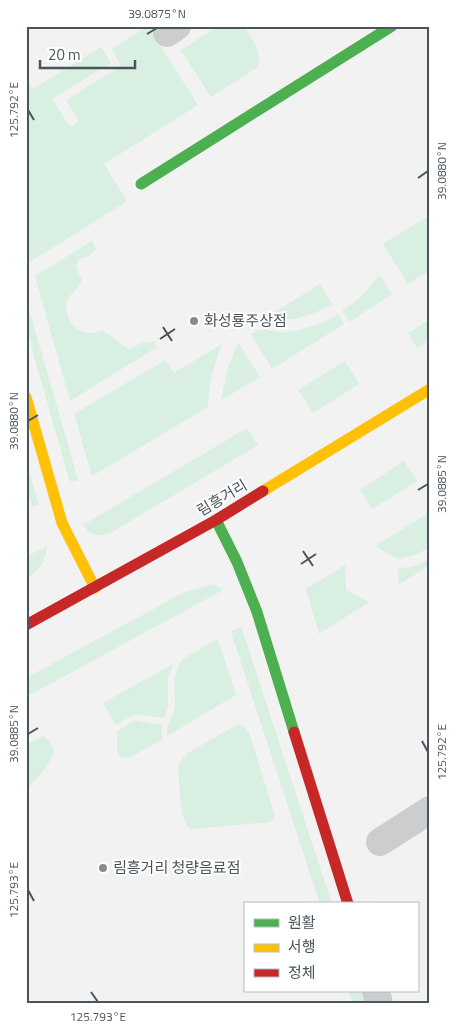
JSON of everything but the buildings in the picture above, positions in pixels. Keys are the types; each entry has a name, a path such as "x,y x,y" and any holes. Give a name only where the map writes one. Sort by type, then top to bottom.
{"street":[{"path":"142,184 392,26"},
{"name":"림흥거리","path":"26,625 216,520 430,389"},
{"path":"26,397 62,523 95,588"},
{"path":"216,520 237,562 257,612 347,902"},
{"path":"380,842 430,810"}],"green space":[{"path":"148,26 198,105 104,164 127,201 30,262 26,247 26,79 33,89 101,47 111,63 52,99 70,127 79,121 66,100 121,66 112,49"},
{"path":"218,26 244,26 256,45 259,61 258,67 211,97 181,50"},
{"path":"430,215 430,270 408,284 383,244"},
{"path":"92,241 96,249 88,257 79,259 77,270 82,280 68,299 66,305 70,322 84,332 92,333 102,330 129,349 142,343 154,341 157,347 70,401 35,276"},
{"path":"380,275 392,294 349,322 342,311 359,299"},
{"path":"320,284 332,304 300,318 283,320 265,318"},
{"path":"26,299 78,480 70,482 26,328"},
{"path":"338,314 344,324 272,369 251,334 263,330 281,332 303,329"},
{"path":"430,319 430,340 417,348 408,333"},
{"path":"238,342 260,377 221,400 228,368"},
{"path":"222,344 212,375 208,407 92,476 74,414 165,360 174,373"},
{"path":"345,361 359,384 313,413 298,390"},
{"path":"247,428 258,445 112,532 96,535 89,532 83,525"},
{"path":"26,461 39,505 32,506 26,488"},
{"path":"404,461 417,481 372,509 360,490"},
{"path":"430,512 430,548 398,559 375,546"},
{"path":"47,546 41,565 35,573 26,578 26,557"},
{"path":"430,559 430,565 398,585 398,569 417,565"},
{"path":"345,565 346,590 369,602 319,634 306,589"},
{"path":"216,585 223,590 26,697 26,678 183,593"},
{"path":"241,626 331,902 319,902 231,632"},
{"path":"218,639 236,695 167,736 167,727 175,704 174,678 181,660"},
{"path":"173,664 168,679 167,709 163,718 137,714 115,725 103,703"},
{"path":"135,720 152,724 163,724 161,733 163,739 129,758 120,757 117,750 117,731"},
{"path":"236,725 242,725 249,732 275,817 270,822 190,829 186,824 182,810 178,768 180,761 188,753"},
{"path":"43,736 50,741 54,752 46,767 26,791 26,745"},
{"path":"348,992 361,992 365,1004 353,1004"}],"traffic: fast":[{"path":"141,184 392,26"},
{"path":"216,520 237,562 257,612 294,732"}],"traffic: slow":[{"path":"263,491 430,389"},
{"path":"26,397 62,523 95,588"}],"traffic: jam":[{"path":"26,625 216,520 263,491"},
{"path":"294,732 347,902"}],"place":[{"name":"화성룡주상점","path":"194,321"},
{"name":"림흥거리 청량음료점","path":"103,868"}]}
